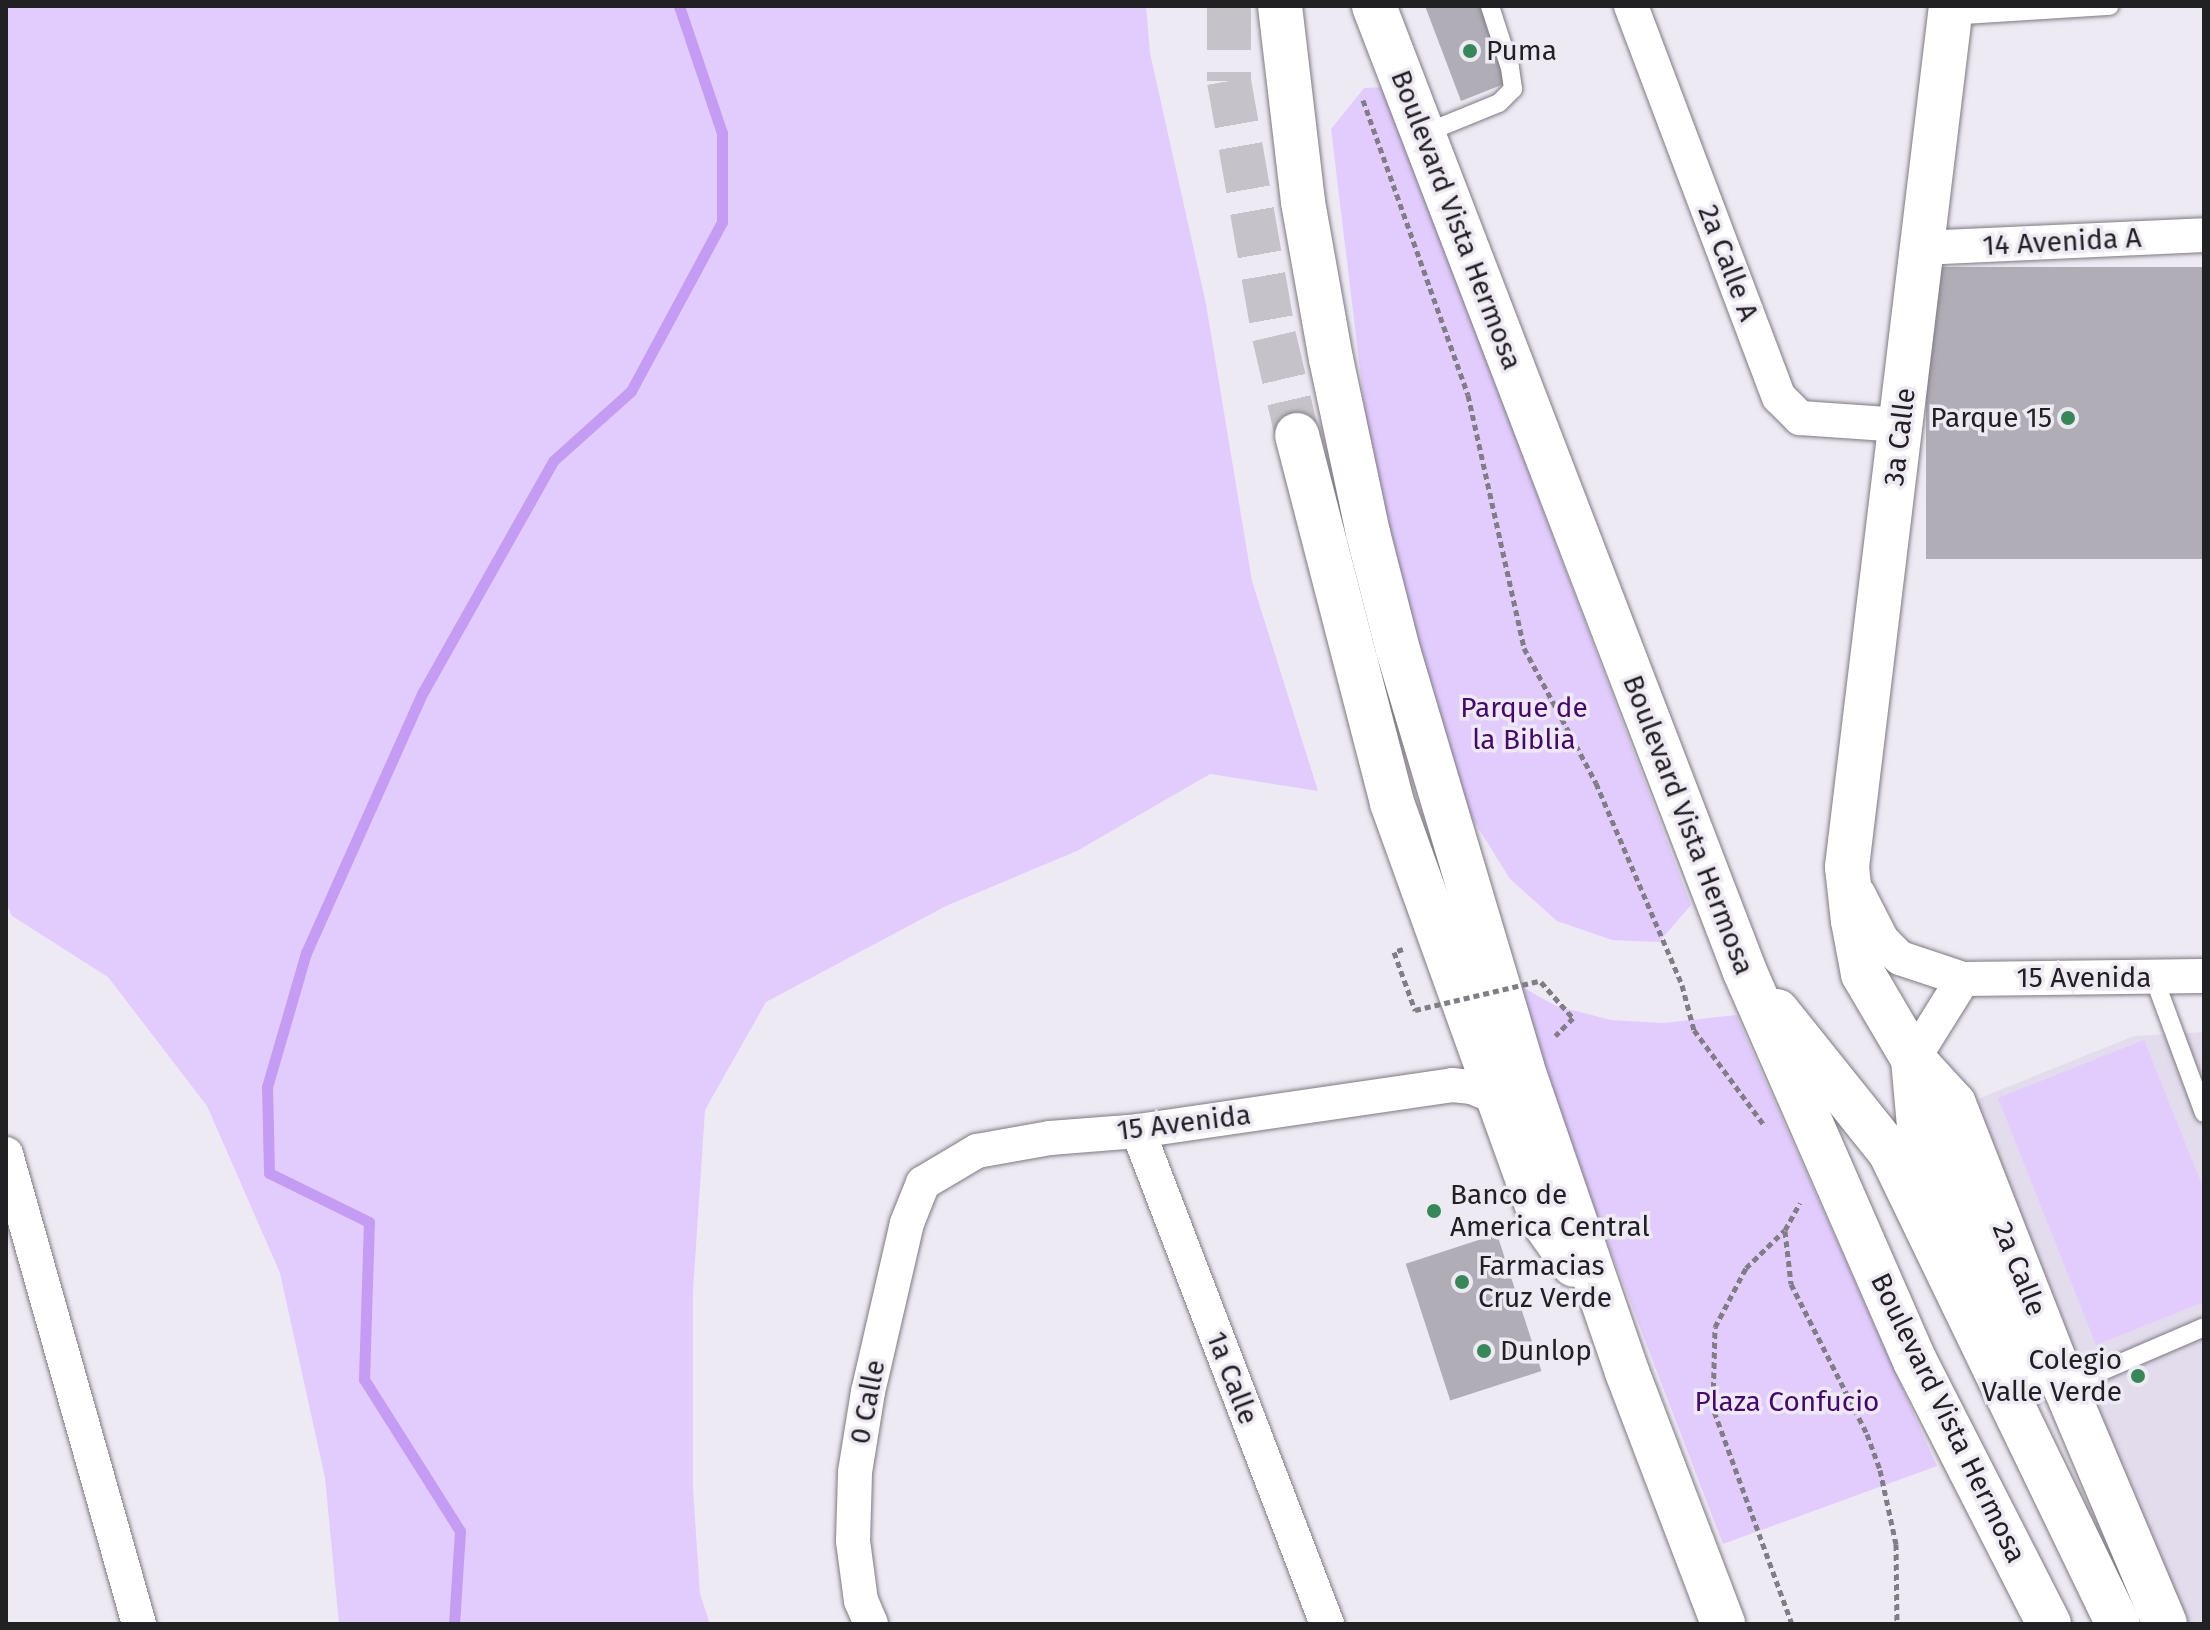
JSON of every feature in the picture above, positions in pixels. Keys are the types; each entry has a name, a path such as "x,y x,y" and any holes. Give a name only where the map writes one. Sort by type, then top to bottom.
{"main road":[{"path":"1280,6 1303,202 1368,533 1398,650 1522,1067 1604,1306 1723,1624"},
{"name":"Boulevard Vista Hermosa","path":"1374,6 1745,972 1915,1361 2049,1624"},
{"name":"3a Calle","path":"1863,974 1847,867 1950,11"},
{"path":"1297,435 1392,803 1478,1049 1542,1220 1604,1306"},
{"path":"1745,972 1890,1152 2118,1624"},
{"name":"2a Calle","path":"1863,974 1913,1059 1954,1104 2065,1387 2165,1624"},
{"path":"1913,1059 1919,1126 2039,1428 2059,1499"}],"street":[{"name":"2a Calle A","path":"1631,6 1779,397 1800,418 1902,425"},
{"name":"14 Avenida A","path":"1921,248 2204,235"},
{"name":"15 Avenida","path":"1847,867 1882,940 1900,958 1963,979 2204,976"},
{"path":"1913,1059 1963,979"},
{"path":"1452,1085 1478,1049"},
{"name":"15 Avenida","path":"923,1183 977,1151 1050,1138 1138,1131 1452,1085 1472,1087 1496,1097"},
{"name":"1a Calle","path":"1138,1131 1327,1624"},
{"path":"6,1154 139,1624"},
{"name":"0 Calle","path":"871,1624 861,1601 853,1541 855,1472 868,1392 907,1223 923,1183"}],"lane":[{"path":"1423,134 1499,103 1513,89 1510,68 1490,6"},
{"path":"1950,11 2110,6"},
{"path":"2154,978 2204,1113"},
{"path":"2065,1387 2204,1327"}],"path":[{"path":"1358,87 1468,395 1524,648 1596,783 1682,985 1694,1030 1773,1137"},
{"path":"1394,952 1415,1010 1539,981 1573,1018"},
{"path":"1792,1624 1713,1408 1715,1327 1746,1268 1785,1230 1804,1196"},
{"path":"1785,1230 1791,1284 1867,1434 1880,1470 1896,1544 1897,1624"}],"shaded area":[{"path":"2204,1032 2204,1624 2183,1624 1975,1100 2134,1036"}],"green space":[{"path":"6,6 1146,6 1150,53 1206,304 1252,581 1318,791 1210,774 1077,851 946,906 766,1002 705,1110 693,1291 693,1488 700,1594 710,1624 339,1624 325,1478 280,1273 207,1106 108,977 12,916 6,903"},
{"name":"Parque de la Biblia","path":"1388,87 1467,308 1691,905 1659,942 1612,940 1557,921 1510,879 1436,760 1380,535 1331,129 1364,88"},
{"name":"Plaza Confucio","path":"1517,984 1556,1006 1611,1020 1664,1023 1736,1015 1937,1466 1723,1544 1543,1074"},
{"path":"2144,1040 2204,1190 2204,1302 2096,1345 1998,1098"}],"building":[{"name":"Puma","path":"1425,6 1480,6 1509,82 1461,101"},
{"name":"Parque 15","path":"1926,267 2204,267 2204,559 1926,559"},
{"path":"1497,1234 1541,1371 1450,1401 1406,1264"}],"waterway":[{"path":"454,1624 460,1531 364,1379 369,1222 269,1173 267,1087 306,953 423,692 553,461 631,391 722,222 722,133 679,6"}],"tunnel":[{"path":"1229,6 1229,81 1274,336 1297,435"}],"place":[{"name":"Puma","path":"1470,51"},
{"name":"Parque 15","path":"2068,418"},
{"name":"Banco de America Central","path":"1434,1211"},
{"name":"Farmacias Cruz Verde","path":"1462,1282"},
{"name":"Dunlop","path":"1484,1351"},
{"name":"Colegio Valle Verde","path":"2138,1376"}]}
